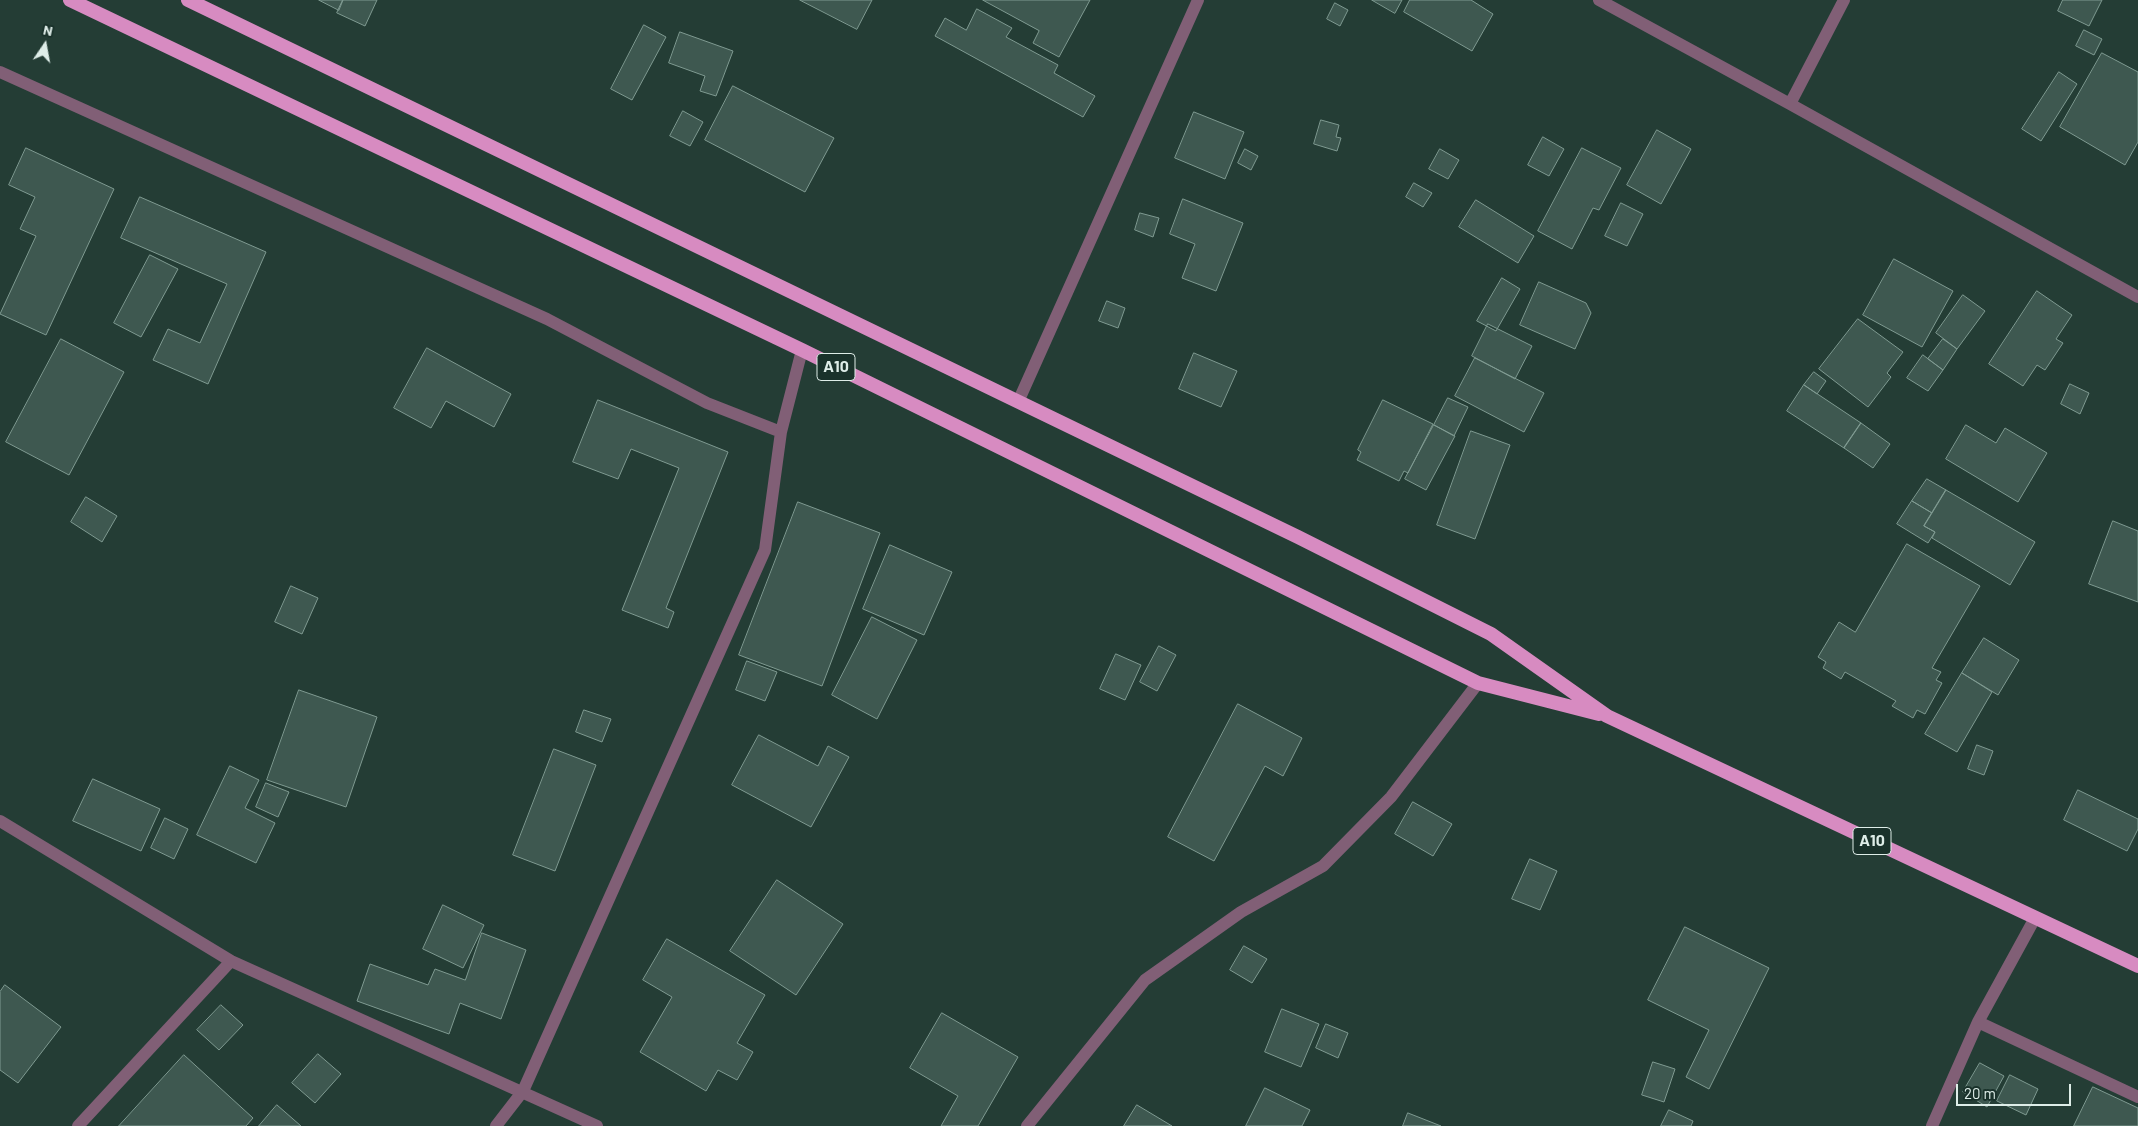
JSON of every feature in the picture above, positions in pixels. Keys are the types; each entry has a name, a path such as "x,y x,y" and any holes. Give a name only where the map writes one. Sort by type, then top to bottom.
{"highway":[{"name":"A10","path":"70,0 802,350 1478,684 1607,716"},
{"name":"A10","path":"188,0 1298,537 1492,634 1607,716 2138,966"}],"street":[{"path":"1018,402 1198,0"},
{"path":"1598,0 2138,297"},
{"path":"1790,104 1844,0"},
{"path":"0,72 548,318 707,403 781,432"},
{"path":"496,1126 523,1091 765,550 781,432 802,350"},
{"path":"1027,1126 1145,980 1241,912 1323,866 1391,797 1478,684"},
{"path":"0,821 231,962 523,1091 597,1126"},
{"path":"1932,1126 1978,1022 2035,918"},
{"path":"78,1126 231,962"},
{"path":"1978,1022 2138,1097"}],"building":[{"path":"319,0 343,0 339,10"},
{"path":"343,0 377,0 365,26 337,13"},
{"path":"800,0 872,0 857,29"},
{"path":"983,0 1090,0 1059,57 1033,43 1039,31"},
{"path":"1372,0 1402,0 1395,13"},
{"path":"1410,0 1471,0 1493,14 1472,51 1404,12"},
{"path":"2063,0 2102,0 2089,26 2058,11"},
{"path":"1335,3 1348,10 1340,26 1327,19"},
{"path":"977,9 1012,28 1006,37 1058,65 1054,73 1095,96 1083,117 935,36 945,18 966,30"},
{"path":"644,25 666,37 632,100 611,89"},
{"path":"2084,30 2102,39 2094,55 2076,46"},
{"path":"680,32 733,51 716,96 700,91 705,76 669,63"},
{"path":"2102,53 2138,72 2138,142 2125,165 2060,127"},
{"path":"2059,72 2077,84 2041,141 2022,129"},
{"path":"733,86 834,138 805,192 705,140"},
{"path":"683,111 703,122 690,146 670,136"},
{"path":"1194,112 1244,132 1225,179 1175,158"},
{"path":"1321,120 1339,125 1336,137 1341,138 1337,151 1314,144"},
{"path":"1657,130 1691,149 1661,204 1627,185"},
{"path":"1543,137 1564,149 1549,176 1528,165"},
{"path":"26,148 114,189 46,335 0,314 36,236 20,229 35,197 9,185"},
{"path":"1582,148 1621,168 1599,210 1593,208 1572,249 1538,231"},
{"path":"1245,149 1258,156 1251,170 1238,163"},
{"path":"1440,149 1459,160 1448,179 1429,169"},
{"path":"1414,183 1432,193 1423,207 1406,197"},
{"path":"140,197 266,252 208,384 153,360 168,329 200,343 227,284 121,238"},
{"path":"1183,199 1243,223 1216,291 1182,278 1195,244 1170,234"},
{"path":"1476,200 1534,236 1518,263 1459,227"},
{"path":"1621,203 1643,214 1627,246 1605,236"},
{"path":"1140,213 1159,218 1153,237 1135,230"},
{"path":"150,255 178,269 141,337 114,323"},
{"path":"1894,259 1953,291 1922,347 1863,315"},
{"path":"1502,278 1520,289 1496,331 1477,321"},
{"path":"1539,282 1586,303 1591,313 1575,349 1520,325"},
{"path":"2037,291 2072,315 2056,339 2063,343 2045,370 2037,365 2023,386 1989,364"},
{"path":"1963,295 1985,311 1957,349 1936,333"},
{"path":"1107,301 1125,308 1118,328 1099,321"},
{"path":"1858,319 1903,352 1887,373 1891,377 1868,407 1819,369"},
{"path":"1488,324 1532,346 1515,379 1472,356"},
{"path":"61,339 124,372 69,475 6,442"},
{"path":"1943,339 1957,349 1943,370 1928,359"},
{"path":"427,348 511,394 494,427 446,401 431,428 394,408"},
{"path":"1194,353 1237,371 1221,407 1179,389"},
{"path":"1923,355 1943,370 1928,391 1907,378"},
{"path":"1475,358 1544,393 1524,432 1455,396"},
{"path":"1814,372 1826,381 1817,394 1804,385"},
{"path":"2070,384 2089,393 2080,414 2061,404"},
{"path":"1804,385 1861,423 1844,448 1787,411"},
{"path":"1448,398 1468,407 1454,436 1434,425"},
{"path":"598,400 728,452 666,608 674,612 668,628 622,610 679,468 631,449 618,479 573,462"},
{"path":"1383,400 1433,424 1408,473 1404,471 1399,481 1357,460 1361,452 1358,450"},
{"path":"1861,423 1890,444 1873,468 1844,448"},
{"path":"1434,425 1455,436 1426,490 1405,479"},
{"path":"1966,425 1996,443 2005,428 2047,453 2018,502 1946,459"},
{"path":"1471,431 1510,445 1475,539 1437,525"},
{"path":"1927,479 1946,490 1932,513 1912,501"},
{"path":"1946,490 2035,542 2010,585 1932,538 1935,532 1924,526"},
{"path":"86,497 117,516 102,542 71,522"},
{"path":"1912,501 1932,513 1924,526 1935,532 1928,543 1897,524"},
{"path":"798,502 880,533 822,686 739,655"},
{"path":"2113,521 2138,531 2138,602 2089,584"},
{"path":"1907,544 1980,586 1932,668 1941,672 1936,680 1942,683 1925,714 1917,710 1913,718 1892,706 1896,701 1845,672 1841,679 1823,668 1826,662 1818,657 1839,622 1855,632"},
{"path":"890,545 952,572 924,635 863,609"},
{"path":"291,586 318,598 302,634 275,622"},
{"path":"872,617 917,640 877,719 832,695"},
{"path":"1984,638 2019,660 1998,695 1962,673"},
{"path":"1159,646 1176,655 1157,691 1140,682"},
{"path":"1116,654 1141,665 1125,700 1100,689"},
{"path":"747,661 777,672 765,701 736,690"},
{"path":"1962,673 1992,692 1957,752 1925,734"},
{"path":"299,690 377,717 346,807 267,780"},
{"path":"1238,704 1302,738 1283,776 1265,766 1214,861 1168,837"},
{"path":"584,710 611,719 602,742 576,732"},
{"path":"759,735 818,766 828,746 849,757 811,827 732,785"},
{"path":"1977,745 1993,751 1984,775 1968,769"},
{"path":"554,749 596,765 555,871 513,855"},
{"path":"230,766 259,780 245,808 275,823 256,863 197,835"},
{"path":"93,779 160,809 141,851 73,821"},
{"path":"266,783 289,792 278,817 256,807"},
{"path":"2078,790 2138,819 2138,829 2127,851 2064,820"},
{"path":"1413,802 1452,824 1433,856 1395,834"},
{"path":"165,818 188,829 174,859 151,848"},
{"path":"1530,859 1557,871 1540,910 1512,899"},
{"path":"777,880 843,924 796,995 730,951"},
{"path":"443,905 484,925 463,968 423,949"},
{"path":"1685,927 1769,968 1709,1089 1686,1077 1709,1030 1648,1000"},
{"path":"482,933 526,950 501,1019 460,1003 449,1034 357,1001 370,964 428,985 435,969 465,980"},
{"path":"667,939 765,995 737,1043 753,1052 737,1080 718,1070 706,1091 640,1052 672,997 643,980"},
{"path":"1244,946 1267,959 1252,983 1230,970"},
{"path":"5,985 61,1027 18,1083 0,1070 0,992"},
{"path":"221,1005 243,1025 219,1050 197,1030"},
{"path":"1282,1009 1319,1024 1301,1067 1265,1052"},
{"path":"942,1013 1018,1057 978,1126 941,1126 958,1096 910,1068"},
{"path":"1326,1024 1348,1033 1338,1058 1316,1048"},
{"path":"318,1054 341,1074 315,1103 292,1083"},
{"path":"184,1055 253,1118 246,1126 119,1126"},
{"path":"1653,1062 1675,1069 1664,1102 1642,1095"},
{"path":"1980,1063 2004,1076 1987,1107 1963,1092"},
{"path":"2010,1075 2038,1089 2026,1115 1997,1101"},
{"path":"2093,1087 2138,1108 2138,1126 2074,1126"},
{"path":"1265,1088 1310,1110 1302,1126 1246,1126"},
{"path":"277,1105 301,1126 259,1126"},
{"path":"1137,1105 1172,1126 1124,1126"},
{"path":"1669,1110 1693,1121 1691,1126 1661,1126"},
{"path":"1408,1113 1441,1126 1403,1126"}]}
